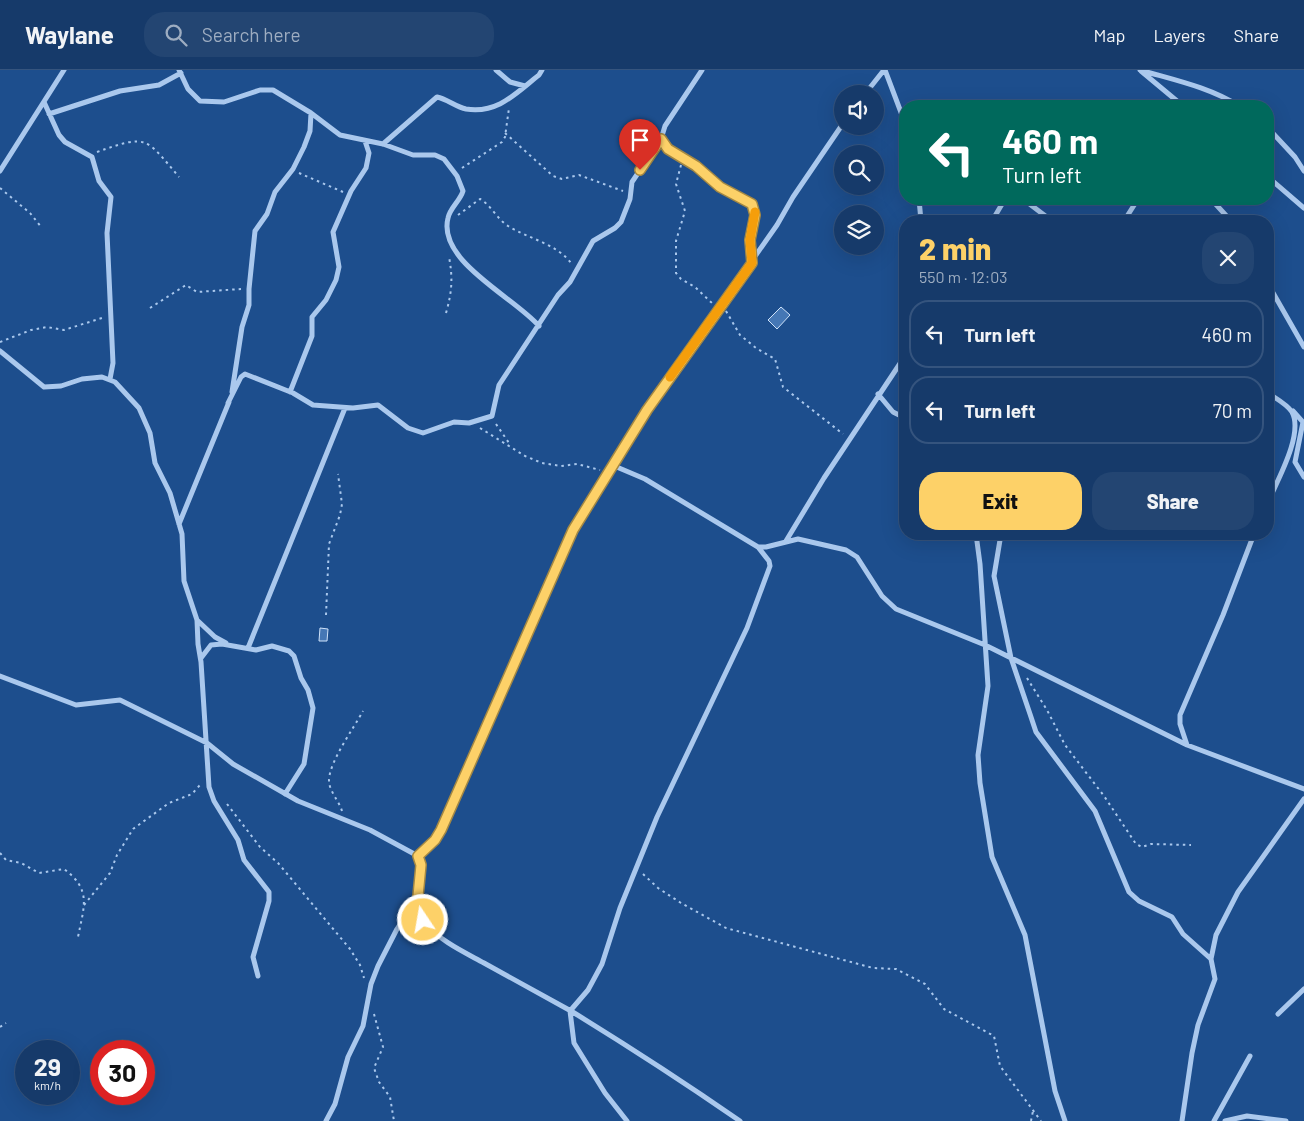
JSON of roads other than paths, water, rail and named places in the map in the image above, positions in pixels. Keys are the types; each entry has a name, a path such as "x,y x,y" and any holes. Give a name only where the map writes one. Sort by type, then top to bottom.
{"street":[{"path":"0,171 64,70"},
{"path":"496,70 510,82 525,86"},
{"path":"383,144 437,97 464,108 481,110 498,106 511,99 542,70"},
{"path":"179,524 228,403 244,374 290,392 313,405 345,408 378,405 402,424 423,434 454,422 469,423 484,420 493,414 499,385 558,294 570,282 593,241 615,228 620,222 630,194 632,182 661,139 665,126 702,70"},
{"path":"872,85 885,70 899,107"},
{"path":"1140,70 1174,100"},
{"path":"1140,70 1197,86 1230,100"},
{"path":"49,114 120,91 159,84 180,72 188,89 200,101 224,102 266,90 282,95 311,113 340,135 383,144 413,155 439,156 444,159 454,172 463,191 449,214 447,225 451,244 459,258 539,326"},
{"path":"44,102 64,142 90,154 99,180 111,198 107,233 113,363 110,379"},
{"path":"228,403 242,342 242,327 249,305 248,289 255,231 266,214 278,187 293,169 310,131 311,113"},
{"path":"1274,134 1295,157 1304,171"},
{"path":"418,856 435,840 441,830 551,576 573,530 647,410 752,263 835,135"},
{"path":"661,139 668,149 684,158 720,187 755,208 750,240 752,263"},
{"path":"290,392 312,336 312,317 326,300 336,280 339,267 333,232 349,195 368,161 369,150 365,141"},
{"path":"1274,182 1303,207 1304,214"},
{"path":"1030,205 1044,215"},
{"path":"1216,205 1225,215"},
{"path":"1274,294 1304,347"},
{"path":"0,351 44,387 66,385 94,377 110,379 139,408 148,424 155,463 170,493 179,524 183,540 184,581 197,620 207,743 207,776 214,801 238,840 244,860 270,892 253,959 258,976"},
{"path":"786,541 849,438 899,364"},
{"path":"878,394 893,412 899,415"},
{"path":"1274,398 1297,414 1303,422 1295,462 1304,477"},
{"path":"1274,488 1292,446 1296,430 1293,414 1285,406"},
{"path":"248,648 345,408"},
{"path":"612,465 645,479 758,546 766,547 786,541 805,540 852,552 882,596 896,609 985,645 1187,745 1304,789"},
{"path":"977,540 988,686 978,754 980,783 992,857 1025,934 1055,1091 1065,1121"},
{"path":"1000,540 994,576 1011,658 1036,732 1095,811 1129,892 1139,901 1172,917 1183,934 1211,959"},
{"path":"1187,745 1180,724 1180,715 1223,615 1252,540"},
{"path":"627,1121 605,1093 574,1043 570,1011 588,990 599,971 657,817 747,628 770,564 758,546"},
{"path":"197,620 215,637 232,646"},
{"path":"201,658 211,646 222,644 256,650 272,646 290,651 312,700 313,708 304,764 285,794"},
{"path":"0,676 76,705 120,700 207,743 233,764 285,794 370,830 418,856 421,865 418,896 423,920 452,946 570,1011 643,1055 740,1121"},
{"path":"1182,1121 1198,1025 1215,979 1211,959 1216,935 1238,892 1304,799"},
{"path":"326,1121 335,1104 348,1057 363,1026 378,966 397,929 418,896"},
{"path":"1278,1014 1304,989"},
{"path":"1214,1121 1250,1056"},
{"path":"1225,1121 1247,1116 1286,1121"}]}
